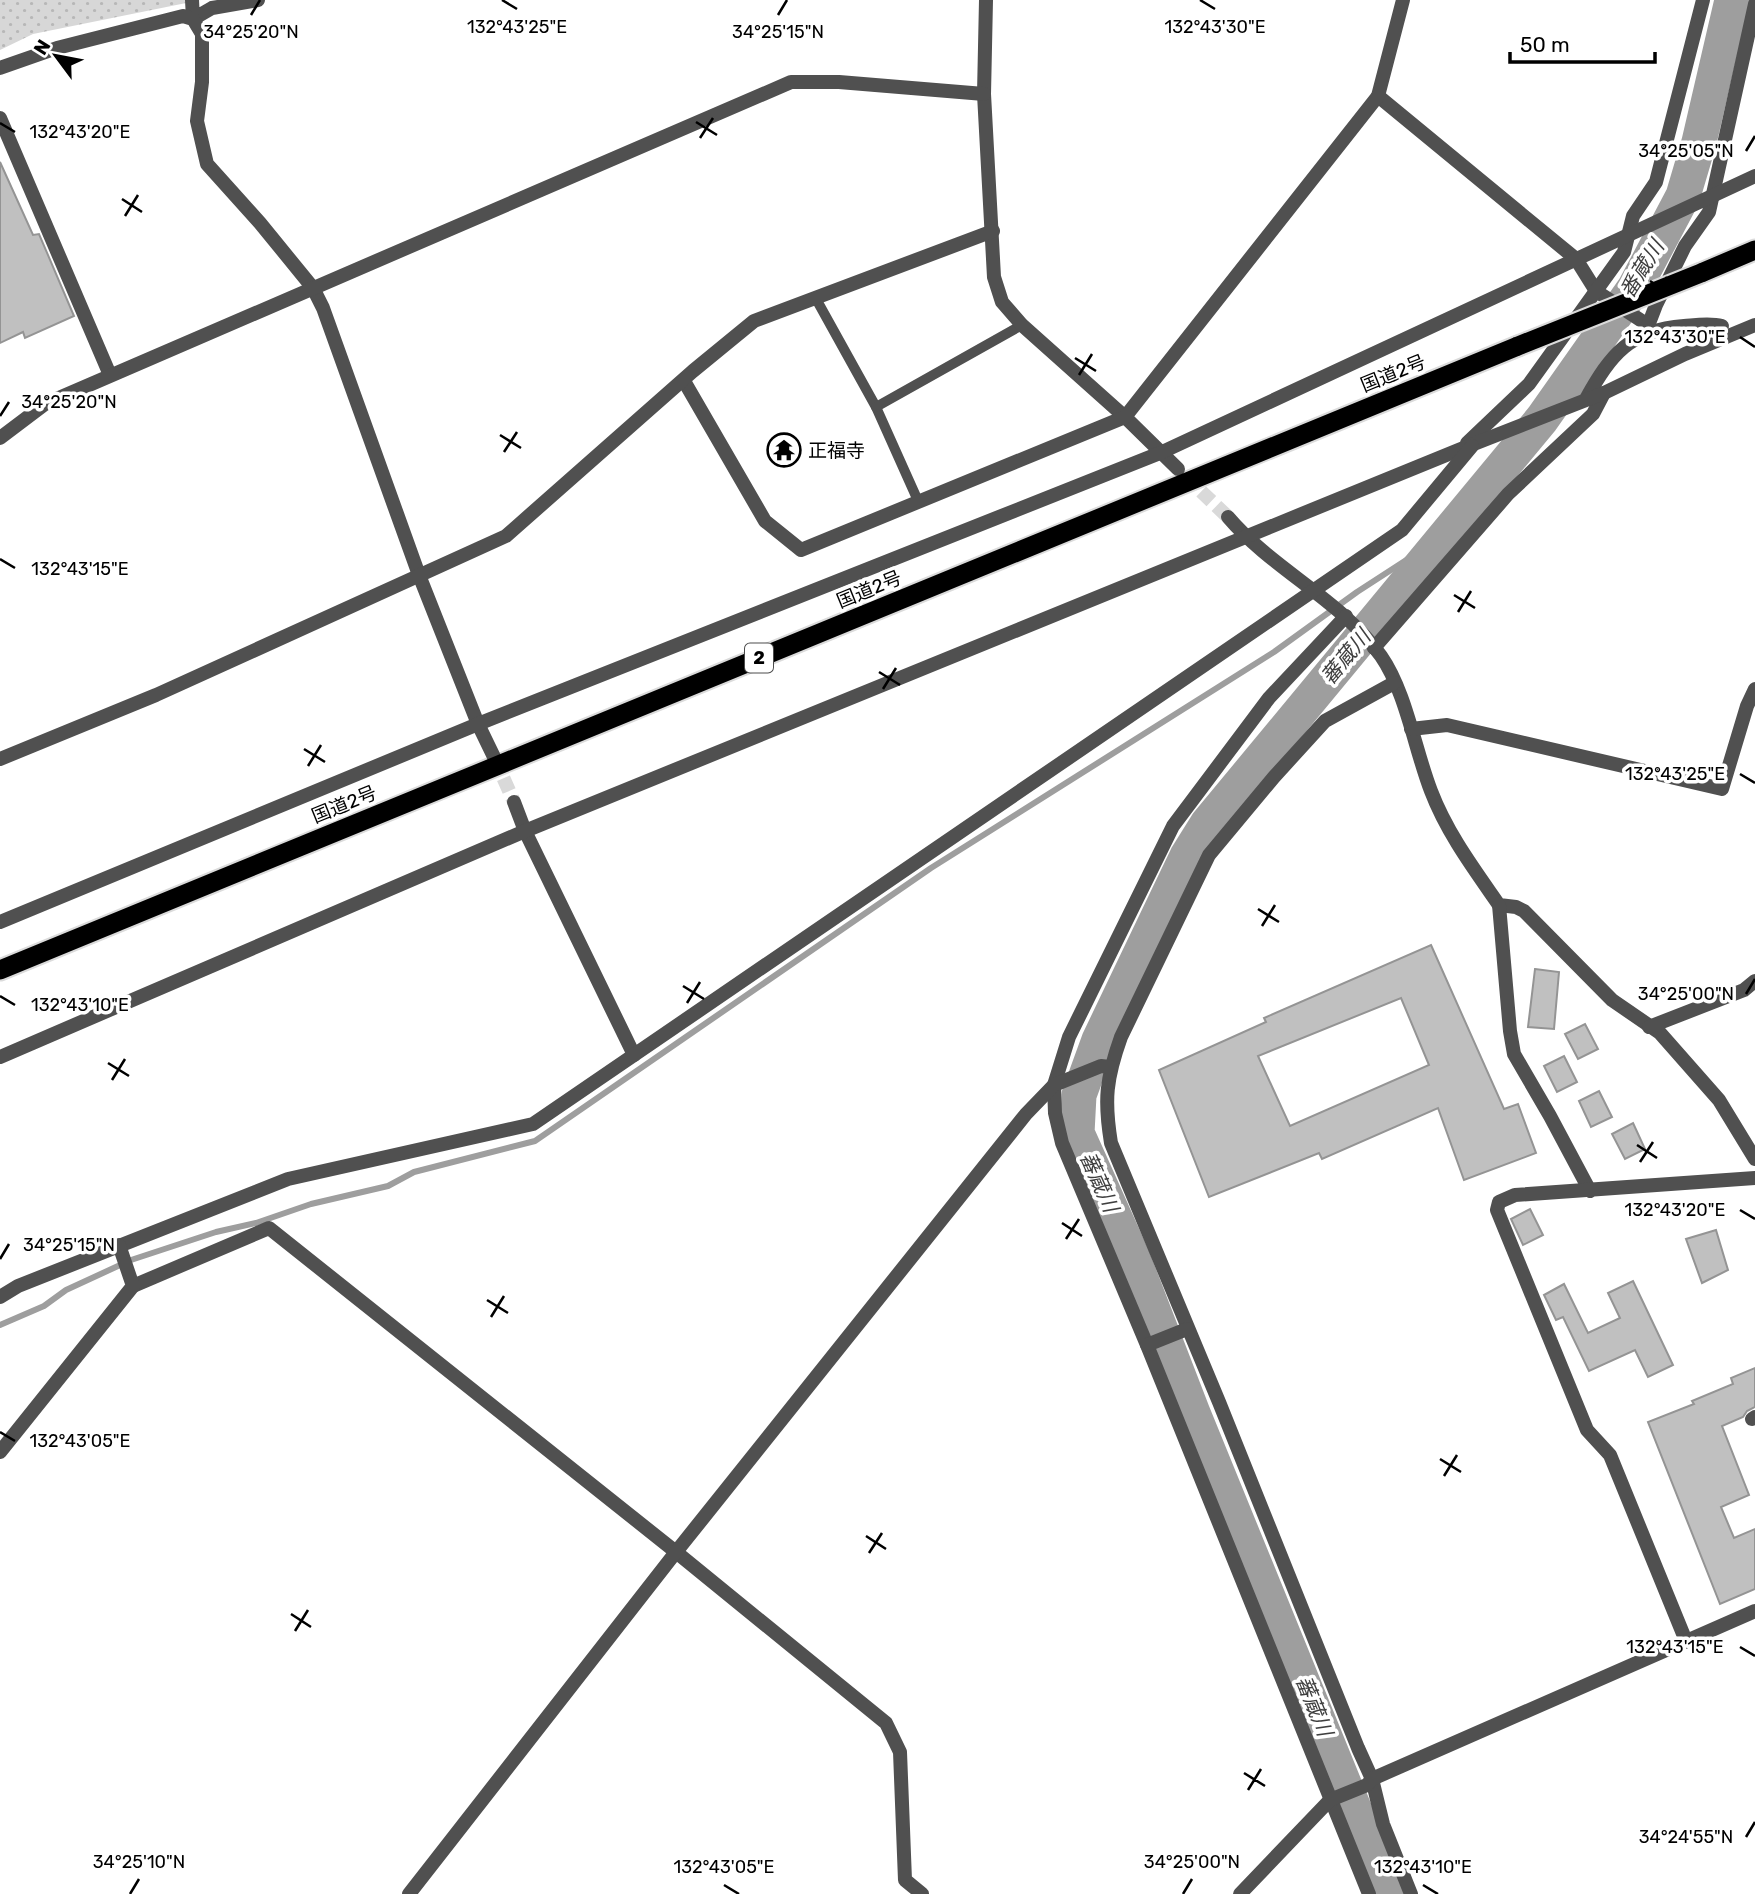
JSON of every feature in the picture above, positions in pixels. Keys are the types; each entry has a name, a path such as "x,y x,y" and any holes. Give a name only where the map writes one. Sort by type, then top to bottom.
{"highway":[{"name":"国道2号","path":"0,970 1755,250"}],"street":[{"path":"0,68 57,48 183,16 193,10 258,0"},
{"path":"986,0 984,94 994,277 1002,302 1022,325 1125,417 1178,469"},
{"path":"684,381 765,521 801,550 1125,417 1378,96 1403,0"},
{"path":"0,1297 18,1286 288,1179 533,1124 1402,530 1467,447 1529,384 1624,251 1633,216 1656,182 1703,0"},
{"path":"1586,399 1602,371 1647,327 1685,246 1709,212 1755,4"},
{"path":"193,10 202,34 202,82 197,121 207,164 313,288 323,309 419,575 478,724 494,757"},
{"path":"0,438 45,404 791,82 839,82 984,94"},
{"path":"1378,96 1576,259 1597,292 1647,327 1713,323 1722,326"},
{"path":"0,118 110,375"},
{"path":"0,922 478,724 1160,453 1755,176"},
{"path":"0,759 156,695 506,536 693,371 754,321 993,230"},
{"path":"0,1057 525,831 1604,393 1685,354 1755,325"},
{"path":"1372,645 1508,494 1593,414 1604,393"},
{"path":"1228,517 1246,538 1345,615 1372,645 1394,682 1431,792 1446,824 1499,905 1514,1054 1590,1191"},
{"path":"1345,615 1269,698 1173,826 1069,1037 1055,1084 1055,1113 1062,1143 1148,1345 1369,1894"},
{"path":"1394,682 1325,721 1209,855 1106,1066 1105,1106 1111,1143 1184,1330 1219,1402 1358,1748 1383,1824 1411,1894"},
{"path":"1411,729 1447,725 1722,789 1746,706 1755,689"},
{"path":"514,802 525,831 634,1055"},
{"path":"1499,905 1524,911 1612,1000 1660,1033 1719,1100 1755,1159"},
{"path":"1649,1027 1744,990 1755,981"},
{"path":"409,1894 676,1552 1026,1114 1055,1084 1106,1066"},
{"path":"1686,1642 1610,1455 1587,1430 1497,1210 1499,1202 1515,1195 1755,1178"},
{"path":"0,1452 133,1286 269,1228 886,1723 900,1752 905,1880 922,1894"},
{"path":"119,1245 133,1286"},
{"path":"1148,1345 1184,1330"},
{"path":"1240,1894 1330,1800 1755,1611"}],"lane":[{"path":"815,297 876,407 919,503"},
{"path":"876,407 1022,325"}],"shaded area":[{"path":"0,0 201,0 33,34 0,50"}],"building":[{"path":"0,162 33,235 39,234 74,316 25,338 23,332 0,343"},
{"path":"1431,945 1504,1109 1518,1104 1536,1153 1464,1180 1438,1108 1322,1159 1319,1153 1209,1197 1159,1070 1266,1022 1264,1018","holes":["1401,998 1429,1065 1290,1126 1258,1056"]},
{"path":"1535,969 1559,972 1554,1029 1528,1027"},
{"path":"1585,1024 1598,1049 1578,1059 1565,1034"},
{"path":"1564,1056 1577,1082 1557,1092 1544,1066"},
{"path":"1599,1091 1612,1117 1591,1127 1579,1101"},
{"path":"1633,1123 1645,1149 1625,1159 1612,1134"},
{"path":"1530,1209 1543,1235 1523,1245 1511,1219"},
{"path":"1716,1230 1728,1270 1702,1283 1686,1239"},
{"path":"1633,1281 1673,1365 1648,1377 1635,1350 1589,1371 1563,1317 1556,1320 1544,1295 1564,1284 1588,1333 1620,1318 1608,1293"},
{"path":"1755,1368 1755,1407 1743,1417 1722,1426 1749,1495 1721,1507 1734,1538 1755,1529 1755,1589 1720,1604 1648,1422 1694,1404 1692,1401 1733,1384 1731,1378"}],"waterway":[{"name":"蕃蔵川","path":"1389,1894 1193,1413 1133,1258 1077,1133 1079,1095 1099,1040 1187,856 1207,824 1542,419 1635,287 1683,196 1699,142 1732,0"},
{"path":"0,1325 44,1306 66,1290 131,1260 311,1204 388,1186 414,1172 535,1141 931,868 1274,652 1357,592 1448,533"}],"tunnel":[{"path":"1186,477 1228,517"},
{"path":"495,759 514,802"}],"place":[{"name":"正福寺","path":"784,450"}],"water label":[{"name":"番蔵川","path":"1642,269"}]}
